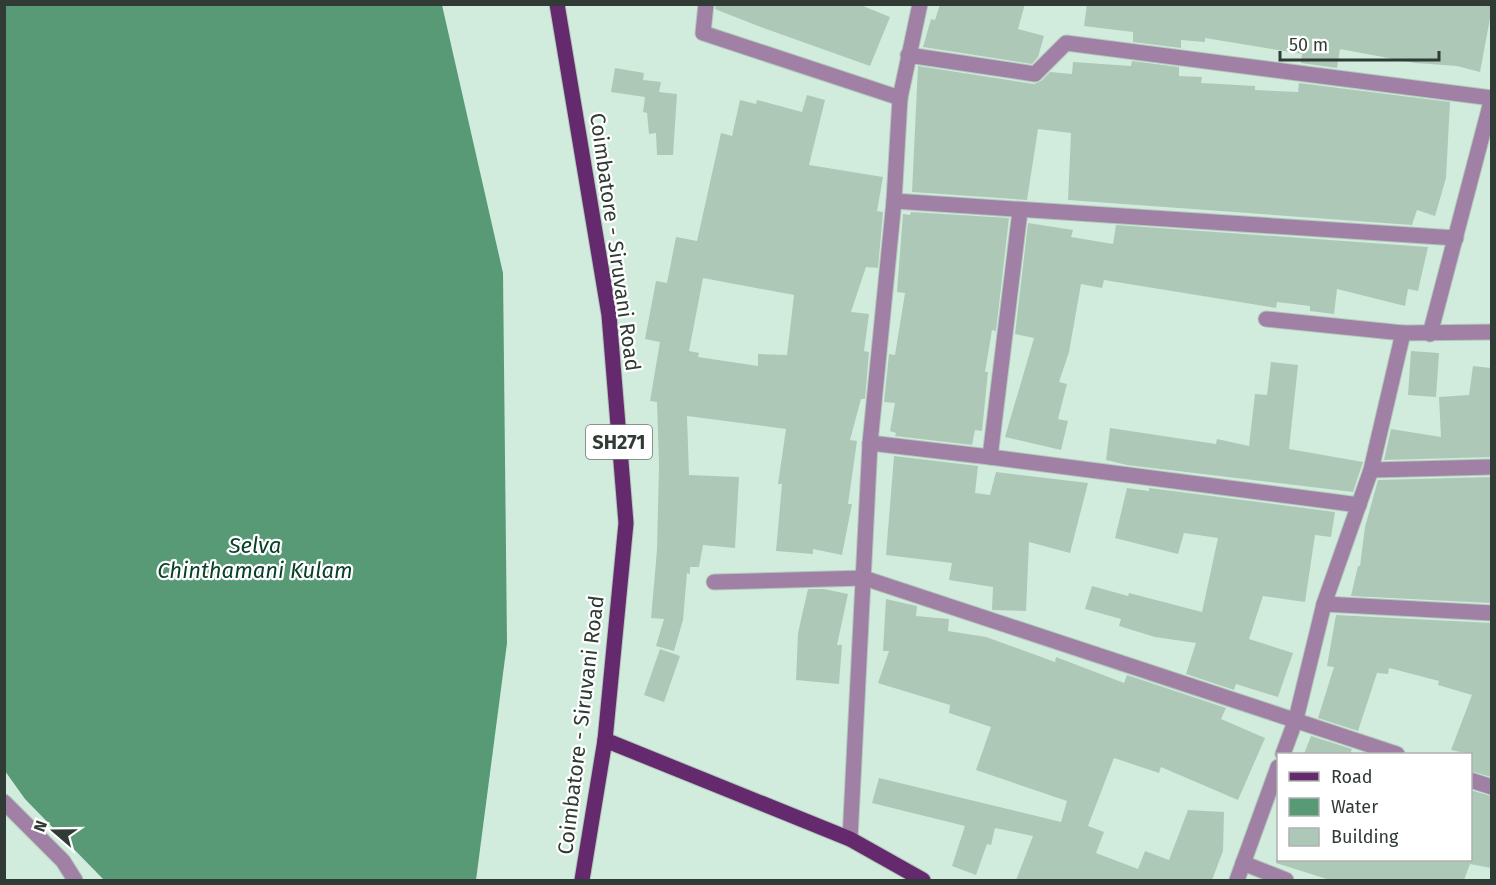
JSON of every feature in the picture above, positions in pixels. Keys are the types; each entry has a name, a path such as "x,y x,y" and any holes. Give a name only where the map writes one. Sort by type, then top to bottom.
{"main road":[{"name":"Coimbatore - Siruvani Road","path":"557,4 609,315 626,523 605,740 582,880"},
{"path":"605,740 850,839 923,880"}],"street":[{"path":"706,4 703,33 900,98"},
{"path":"850,839 870,443 894,201 900,98 920,4"},
{"path":"908,55 1035,74 1066,43 1491,98 1430,334"},
{"path":"894,201 1456,238"},
{"path":"990,457 1020,211"},
{"path":"1266,319 1403,333 1491,332"},
{"path":"1283,753 1296,719 1324,604 1371,470 1403,333"},
{"path":"870,443 1359,505"},
{"path":"1371,470 1491,467"},
{"path":"714,582 864,578 1394,753"},
{"path":"1324,604 1491,613"},
{"path":"1237,880 1277,770"},
{"path":"1472,781 1491,787"},
{"path":"4,802 63,861 75,880"},
{"path":"1243,863 1287,880"}],"water":[{"name":"Selva Chinthamani Kulam","path":"4,5 442,5 503,273 507,643 476,880 104,880 25,799 5,771"}],"building":[{"path":"716,4 858,4 890,17 870,66 715,9"},
{"path":"940,4 1025,4 1018,29 1044,36 1038,57 1032,64 923,47 931,19 935,20"},
{"path":"1087,4 1491,4 1491,13 1480,72 1457,66 1415,63 1340,49 1337,68 1301,63 1302,54 1205,38 1205,42 1181,40 1181,48 1133,42 1133,32 1084,26"},
{"path":"1132,61 1179,67 1179,76 1202,77 1201,83 1255,86 1255,90 1298,92 1299,83 1450,102 1446,178 1435,216 1417,210 1412,225 1068,200 1071,133 1038,129 1027,200 912,192 918,66 1034,84 1050,72 1072,74 1073,62 1131,66"},
{"path":"615,68 644,73 643,80 661,82 659,92 677,94 673,155 657,155 656,133 649,134 647,113 643,112 645,97 611,92"},
{"path":"807,95 825,100 809,165 883,177 877,211 883,212 878,268 866,267 851,312 869,314 864,351 869,352 865,399 861,399 850,440 857,441 848,504 852,504 842,555 813,549 813,554 776,551 782,484 778,484 786,429 687,416 689,475 739,477 735,548 703,545 699,567 690,567 690,574 687,573 683,620 674,651 656,646 664,619 651,618 657,550 659,465 657,402 650,401 660,342 645,339 656,281 667,283 676,237 697,241 721,133 732,136 740,100 756,104 757,100 802,112","holes":["703,278 794,295 787,355 758,354 758,366 698,357 699,353 689,351"]},
{"path":"911,212 1009,218 996,331 992,330 985,372 988,372 982,431 975,430 972,445 895,436 896,433 890,431 895,403 884,402 889,354 895,355 905,293 897,292 903,214 910,215"},
{"path":"1028,223 1073,230 1071,237 1113,244 1116,225 1428,247 1418,291 1408,289 1405,306 1337,289 1334,314 1310,311 1310,306 1277,302 1276,308 1104,280 1102,288 1081,284 1069,352 1059,382 1067,384 1058,419 1068,421 1061,450 1005,437 1034,338 1015,334"},
{"path":"1411,351 1439,353 1436,397 1408,395"},
{"path":"1271,362 1298,365 1289,449 1363,462 1353,492 1127,465 1106,460 1110,428 1216,444 1217,439 1249,446 1255,394 1267,395"},
{"path":"1473,366 1491,368 1491,457 1384,460 1391,429 1441,437 1439,397 1469,395"},
{"path":"894,456 978,466 975,493 990,495 996,472 1088,483 1070,553 1029,542 1026,611 992,610 993,587 949,580 952,563 886,555"},
{"path":"1491,477 1491,603 1351,596 1358,566 1360,566 1365,527 1378,480"},
{"path":"1127,488 1149,491 1149,488 1335,512 1331,537 1315,535 1305,602 1263,596 1249,639 1293,653 1278,697 1236,684 1234,690 1186,674 1196,643 1155,637 1119,626 1121,619 1085,609 1092,586 1202,612 1218,538 1184,533 1178,554 1115,538"},
{"path":"808,589 824,589 848,594 837,645 842,645 839,684 796,680 798,633"},
{"path":"886,599 917,606 916,616 949,619 948,631 986,637 1055,662 1056,657 1124,683 1127,675 1226,708 1221,719 1265,738 1238,800 1161,767 1159,773 1114,758 1088,826 1104,832 1096,853 1138,869 1145,851 1169,860 1188,810 1224,812 1223,851 1212,880 1016,880 1033,836 995,828 991,845 987,844 976,875 952,866 965,826 872,803 879,778 1061,822 1067,801 976,770 991,727 949,713 950,705 878,683 889,651 883,651"},
{"path":"1336,615 1491,623 1491,777 1472,772 1472,753 1451,750 1472,695 1438,685 1439,681 1389,668 1388,674 1377,673 1358,731 1318,718 1334,667 1327,666"},
{"path":"660,649 680,656 664,702 644,695"},
{"path":"1311,736 1352,749 1350,753 1304,753"},
{"path":"1472,791 1491,796 1491,868 1470,864 1464,880 1330,880 1276,863 1276,860 1472,861"}]}
